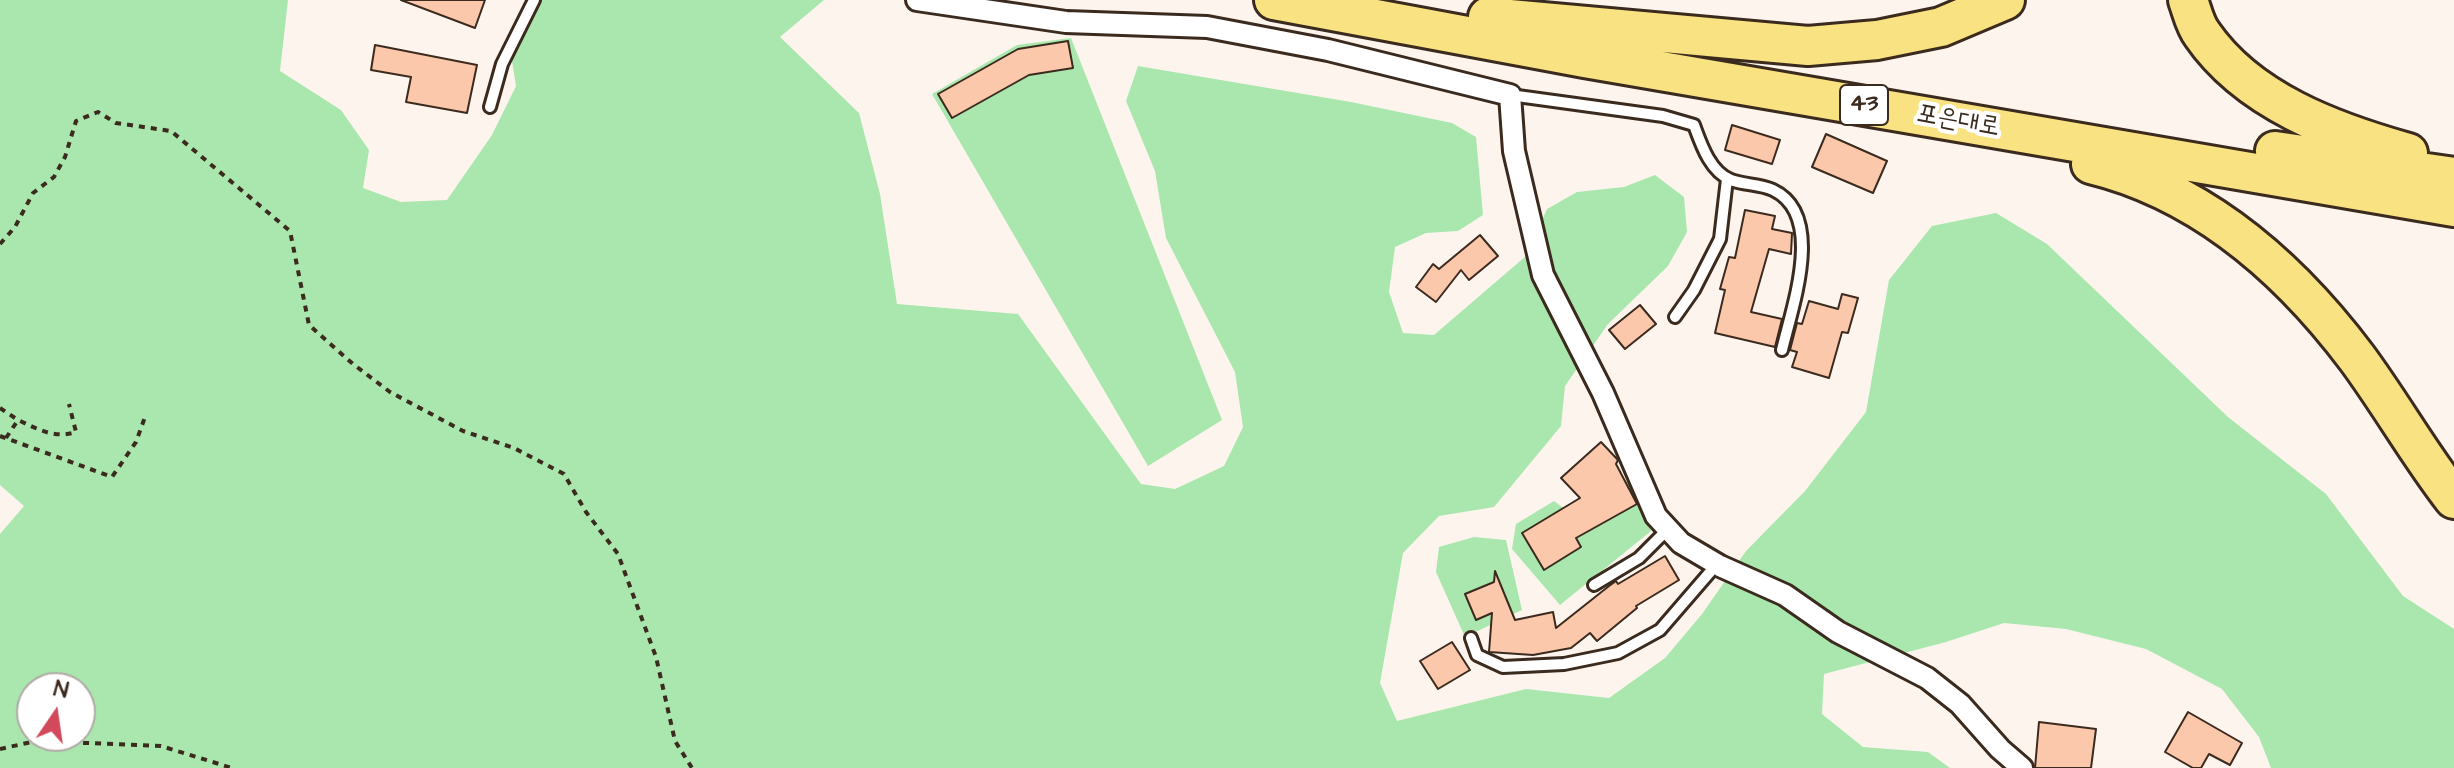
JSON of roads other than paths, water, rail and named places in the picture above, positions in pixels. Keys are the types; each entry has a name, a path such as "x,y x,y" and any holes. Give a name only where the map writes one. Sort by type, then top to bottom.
{"highway":[{"name":"포은대로","path":"1274,0 2454,207"},
{"name":"포은대로","path":"1402,0 2302,156 2454,177"},
{"path":"1488,17 1808,46 1877,40 1941,27 2005,0"},
{"path":"2188,0 2200,32 2223,61 2252,85 2338,130 2454,164"},
{"path":"1793,93 2102,167 2146,183 2200,210 2245,239 2303,293 2358,360 2420,456 2454,499"}],"street":[{"path":"917,0 1066,22 1207,27 1328,50 1510,95 1514,151 1543,275 1603,393 1656,516 1681,543 1717,564 1785,595 1838,632 1927,678 1960,704 2000,749 2022,768"}],"lane":[{"path":"490,107 502,64 534,0"},
{"path":"1510,95 1663,116 1694,125 1706,157 1727,179 1774,190 1796,209 1801,238 1800,281 1782,350"},
{"path":"1675,317 1694,290 1720,239 1727,179"},
{"path":"1594,585 1639,558 1668,529"},
{"path":"1471,638 1477,655 1503,667 1564,664 1618,653 1660,630 1717,564"}]}
